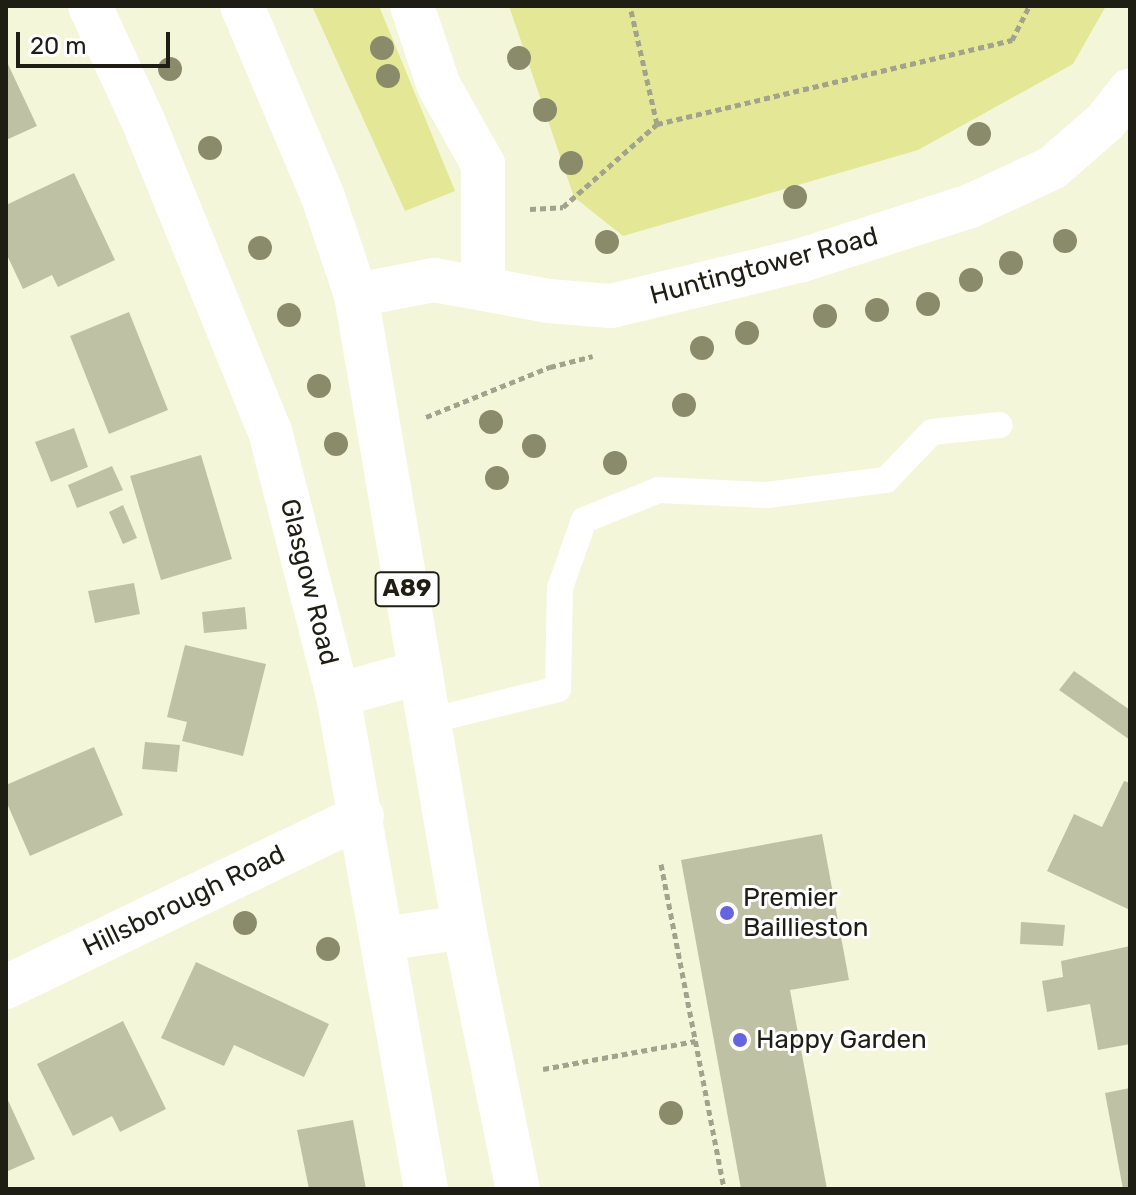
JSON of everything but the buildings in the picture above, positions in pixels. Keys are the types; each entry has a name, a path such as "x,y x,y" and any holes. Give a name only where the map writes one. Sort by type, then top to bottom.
{"street":[{"name":"Glasgow Road","path":"90,6 144,123 270,431 338,695 362,816 426,1189"},
{"name":"A89","path":"242,6 323,197 356,295 464,927 518,1189"},
{"path":"412,6 439,86 483,164 485,212 479,248 483,289"},
{"name":"Huntingtower Road","path":"356,295 434,280 611,306 799,261 970,206 1052,168 1106,121 1130,90"},
{"path":"338,695 421,672"},
{"name":"Hillsborough Road","path":"6,987 362,816"},
{"path":"383,939 464,927"}],"lane":[{"path":"429,721 558,689 560,588 584,520 659,490 767,495 886,480 932,432 1000,425"}],"path":[{"path":"630,6 657,124"},
{"path":"485,212 563,207 657,124 1012,40 1029,6"},
{"path":"381,435 550,367 606,352"},
{"path":"661,864 724,1189"},
{"path":"494,1078 695,1041"}],"green space":[{"path":"312,6 379,6 455,191 405,211"},
{"path":"509,6 1106,6 1073,64 918,150 623,236 574,197"}],"place":[{"name":"Premier Baillieston","path":"727,913"},
{"name":"Happy Garden","path":"740,1040"}]}
